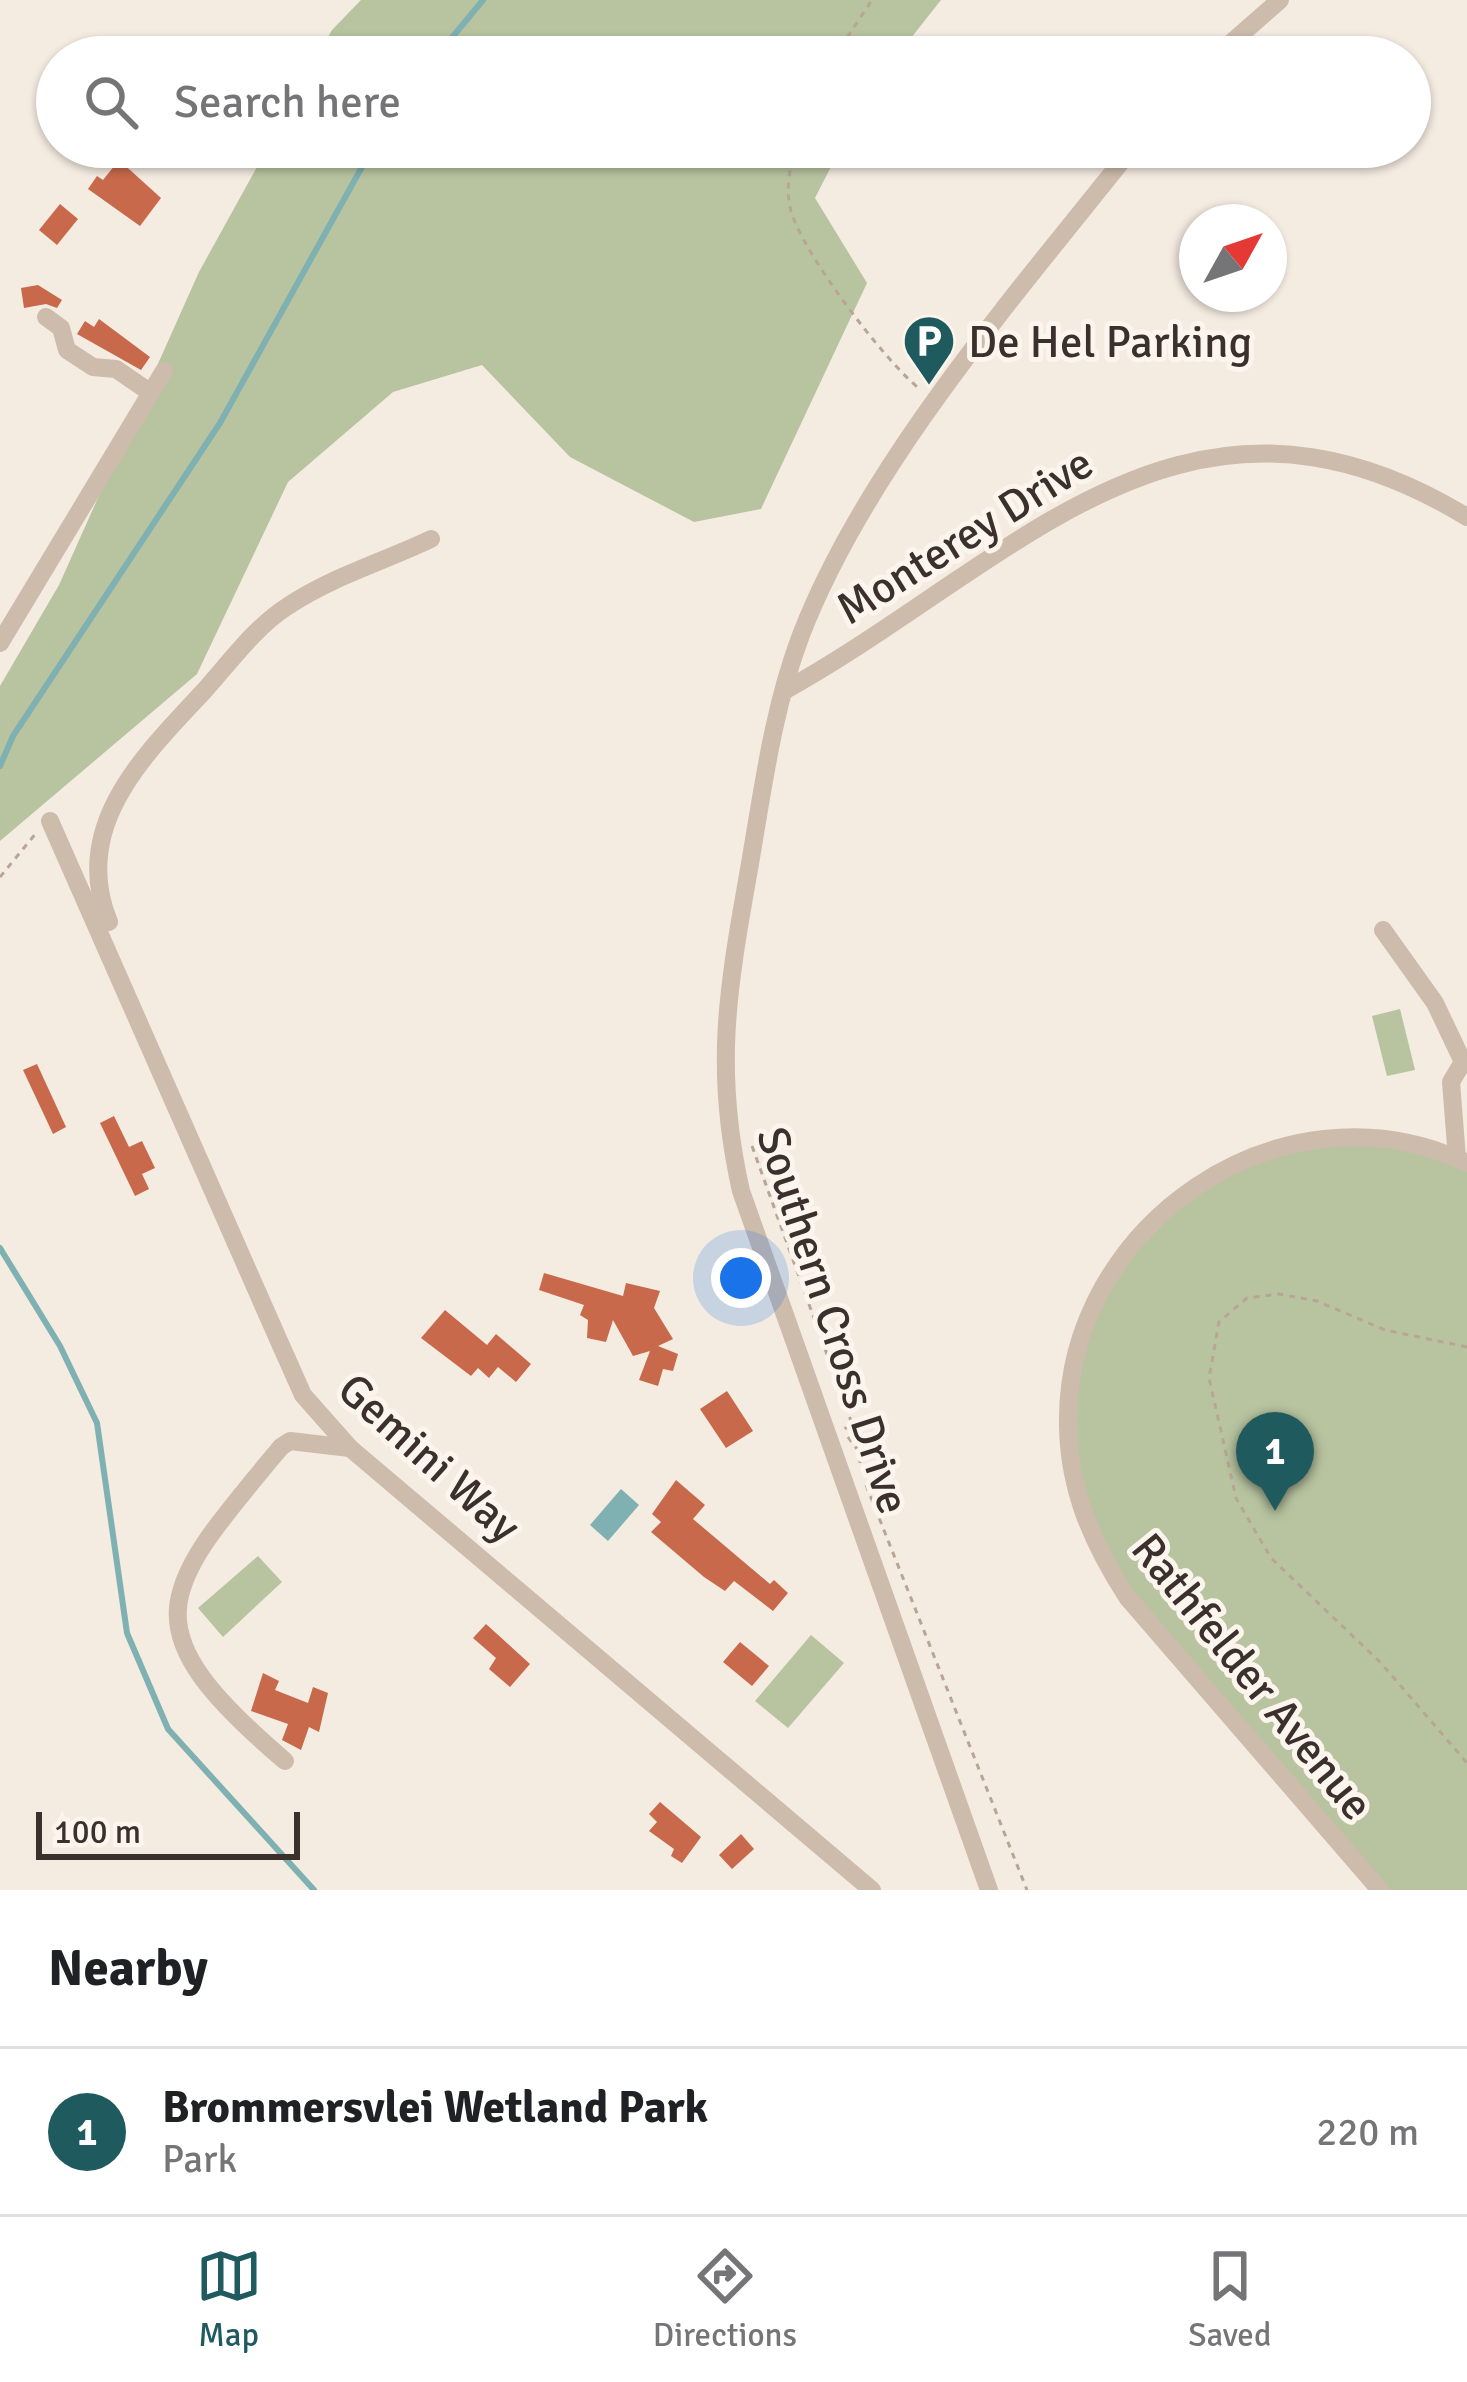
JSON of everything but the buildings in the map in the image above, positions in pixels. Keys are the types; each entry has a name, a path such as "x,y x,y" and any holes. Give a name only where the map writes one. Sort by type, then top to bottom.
{"street":[{"path":"1240,36 1280,0"},
{"name":"Southern Cross Drive","path":"989,1890 741,1191 725,1114 722,1040 731,968 784,691 801,635 854,525 937,402 1117,168"},
{"path":"46,316 61,328 65,348 93,367 116,369 151,393"},
{"path":"0,643 164,371"},
{"name":"Monterey Drive","path":"784,691 1088,495 1180,464 1248,455 1329,462 1406,485 1467,517"},
{"path":"178,1104 176,1083 98,896 97,853 107,817 158,739 284,609 431,539"},
{"name":"Gemini Way","path":"52,825 303,1395 350,1448 872,1890"},
{"path":"1382,931 1435,1004 1463,1062 1451,1082 1462,1161"},
{"name":"Rathfelder Avenue","path":"1380,1890 1127,1597 1104,1562 1076,1492 1069,1396 1083,1337 1122,1255 1179,1196 1208,1177 1272,1147 1317,1138 1393,1140 1462,1161"},
{"path":"285,1762 231,1715 200,1672 175,1628 179,1588 214,1528 281,1447 290,1442 350,1448"}],"path":[{"path":"848,36 872,0"},
{"path":"791,168 788,185 805,242 898,372 937,402"},
{"path":"0,877 39,830 52,825"},
{"path":"749,1138 851,1421 844,1430 860,1453 860,1475 873,1495 1028,1890"},
{"path":"1467,1347 1384,1330 1317,1301 1280,1294 1247,1298 1219,1322 1208,1378 1236,1498 1271,1558 1381,1663 1467,1763"}],"green space":[{"path":"361,0 941,0 913,36 329,36"},
{"path":"256,168 830,168 815,198 867,283 761,509 694,522 570,457 482,365 393,392 288,482 197,674 0,841 0,686 59,585 199,272"},
{"path":"1400,1009 1415,1070 1387,1076 1372,1016"},
{"path":"1342,1136 1467,1163 1467,1890 1380,1890 1127,1597 1088,1530 1069,1395 1107,1282 1208,1177"},
{"path":"258,1556 282,1582 223,1637 198,1608"},
{"path":"811,1635 844,1663 788,1728 755,1701"}],"water":[{"path":"621,1489 639,1505 608,1541 590,1525"}],"waterway":[{"path":"453,36 483,0"},
{"path":"0,766 13,736 220,423 361,168"},
{"path":"0,1248 60,1346 97,1423 127,1633 168,1729 314,1890"}],"place":[{"name":"De Hel Parking","path":"929,387"},
{"name":"Brommersvlei Wetland Park","path":"1275,1511"}]}
